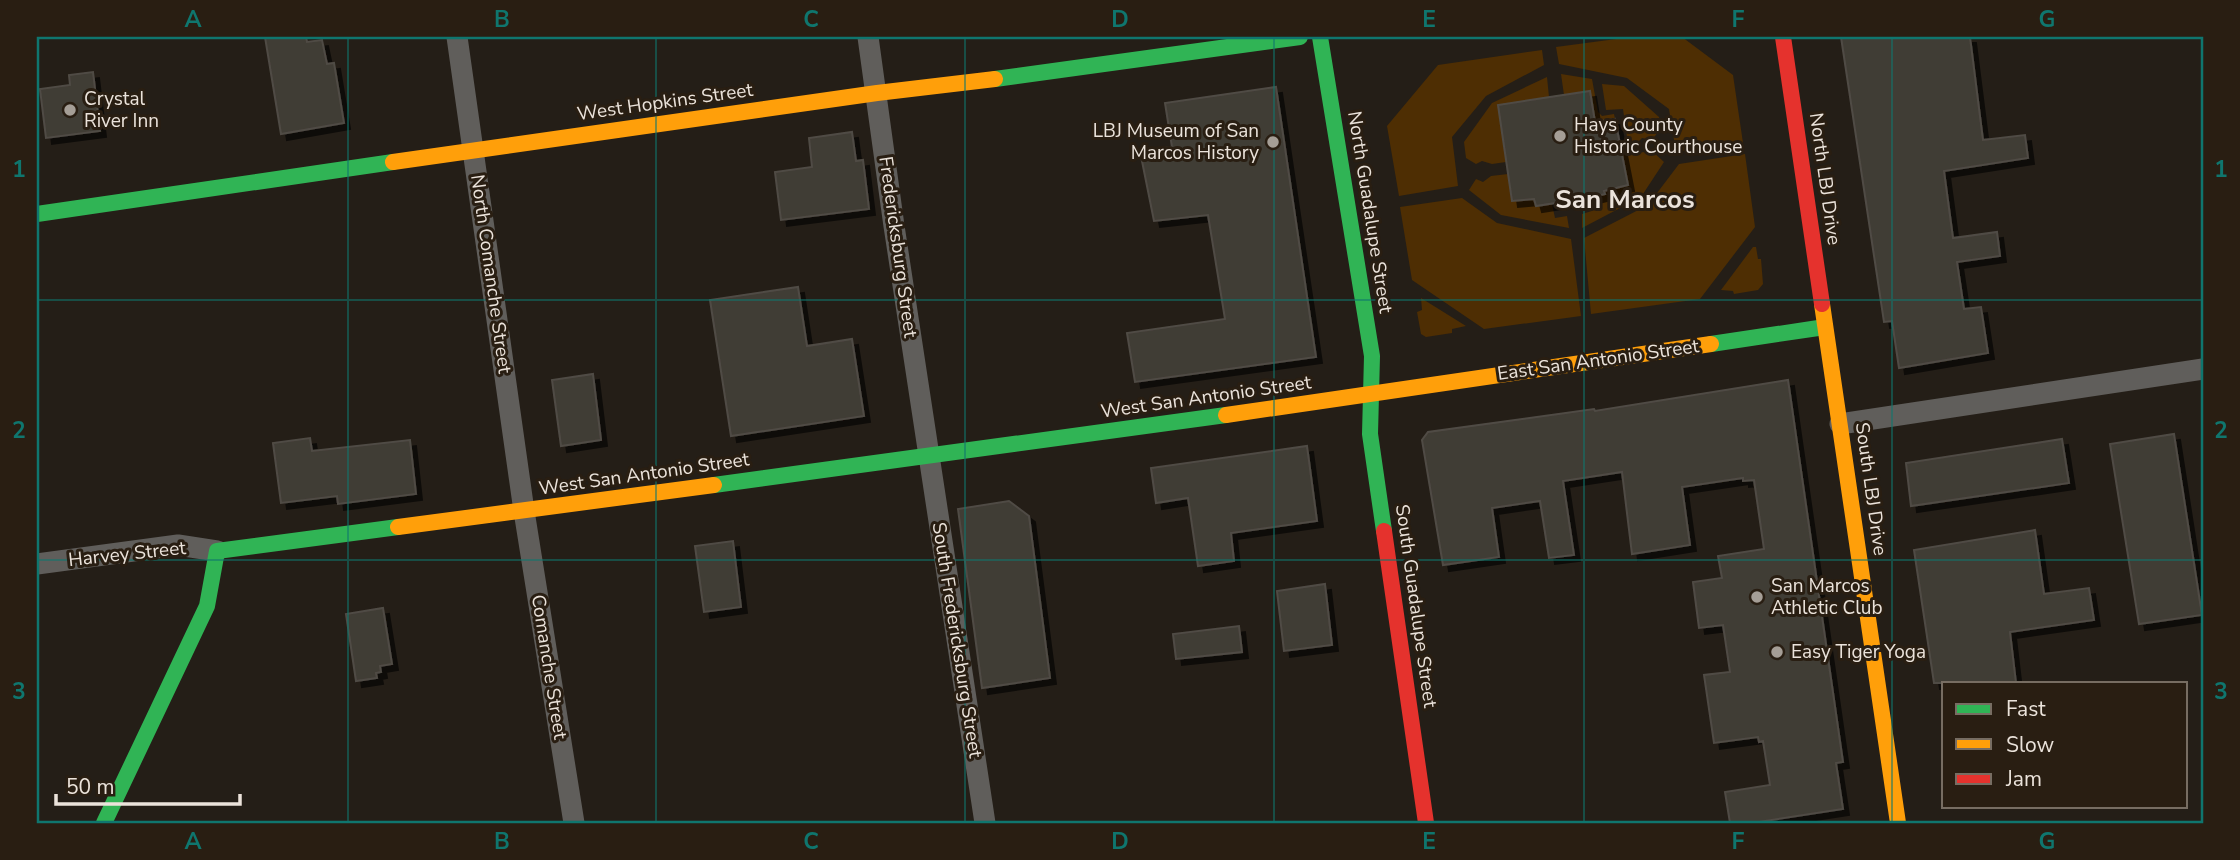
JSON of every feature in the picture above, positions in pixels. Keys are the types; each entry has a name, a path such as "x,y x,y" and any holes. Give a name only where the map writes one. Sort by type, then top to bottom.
{"main road":[{"name":"West Hopkins Street","path":"37,214 877,93 1086,68 1300,37"},
{"name":"North Guadalupe Street","path":"1320,37 1372,356 1371,394"},
{"name":"North LBJ Drive","path":"1783,37 1825,327"},
{"name":"East San Antonio Street","path":"1371,394 1825,327"},
{"name":"South LBJ Drive","path":"1825,327 1898,823"},
{"name":"West San Antonio Street","path":"217,551 1371,394"},
{"name":"South Guadalupe Street","path":"1371,394 1370,434 1426,823"},
{"path":"104,823 207,606 217,551"}],"street":[{"name":"North Comanche Street","path":"457,37 524,511"},
{"name":"Fredericksburg Street","path":"868,37 929,456"},
{"path":"1840,424 2203,369"},
{"name":"South Fredericksburg Street","path":"929,456 985,823"},
{"name":"Comanche Street","path":"524,511 574,823"},
{"name":"Harvey Street","path":"37,564 178,545 217,551"}],"shaded area":[{"path":"1631,37 1682,37 1733,75 1743,143 1676,152 1669,109 1627,78 1559,64 1556,47"},
{"path":"1542,50 1544,65 1486,96 1452,137 1458,186 1399,196 1387,126 1438,65"},
{"path":"1561,74 1592,79 1598,112 1602,116 1614,114 1615,119 1595,122 1590,92 1564,95"},
{"path":"1547,77 1549,97 1498,106 1506,162 1492,164 1482,161 1476,164 1466,158 1464,142 1492,103"},
{"path":"1602,84 1624,86 1659,117 1661,128 1652,140 1642,138 1637,143 1628,144 1623,109 1606,110"},
{"path":"1652,151 1664,162 1641,197 1582,228 1582,214 1595,210 1593,197 1605,194 1604,191 1628,185 1621,155"},
{"path":"1745,154 1755,227 1700,299 1591,314 1584,238 1648,205 1679,164"},
{"path":"1508,174 1512,201 1534,199 1536,206 1552,204 1555,218 1567,216 1569,228 1501,215 1469,190 1476,179 1483,182 1491,176"},
{"path":"1462,198 1497,223 1571,239 1581,316 1484,329 1412,280 1400,207"},
{"path":"1753,247 1756,247 1758,259 1761,259 1763,284 1758,290 1734,294 1733,291 1721,290"},
{"path":"1421,298 1466,326 1452,329 1452,333 1426,337 1421,334 1417,312 1422,310"}],"building":[{"path":"265,37 306,37 307,42 322,40 327,64 334,63 344,123 281,134"},
{"path":"1841,37 1970,37 1983,140 2025,135 2028,158 1944,171 1953,238 1997,232 2000,256 1957,262 1964,309 1981,307 1988,353 1899,368 1892,321 1884,322"},
{"name":"Crystal River Inn","path":"93,72 100,131 46,138 40,89 70,85 69,75"},
{"path":"1276,87 1316,357 1135,382 1127,333 1225,319 1208,215 1154,221 1140,151 1172,147 1165,103"},
{"name":"Hays County Historic Courthouse","path":"1590,91 1595,122 1615,119 1628,185 1604,191 1605,194 1593,197 1536,206 1534,199 1512,201 1498,105"},
{"path":"852,132 856,161 863,160 869,209 781,220 775,172 812,167 809,138"},
{"path":"798,287 807,346 852,339 864,416 731,436 710,300"},
{"path":"593,374 601,440 561,446 552,380"},
{"path":"1788,380 1843,762 1836,763 1843,809 1752,823 1730,823 1725,792 1770,785 1763,741 1759,742 1758,737 1714,743 1704,675 1730,672 1723,625 1699,628 1693,582 1722,578 1718,556 1764,549 1754,480 1743,481 1743,478 1682,487 1690,545 1632,554 1622,472 1563,481 1574,555 1549,558 1540,501 1492,508 1499,557 1443,565 1422,440 1428,432 1594,409 1595,411"},
{"path":"2174,434 2202,615 2139,624 2110,444"},
{"path":"310,438 312,451 410,440 416,494 338,504 337,496 281,503 273,443"},
{"path":"2062,439 2069,483 1911,506 1906,463"},
{"path":"1307,446 1317,521 1231,533 1234,561 1198,566 1188,498 1156,503 1151,468"},
{"path":"1009,501 1029,516 1050,678 982,688 958,509"},
{"path":"2035,530 2044,594 2089,588 2094,620 2010,632 2016,682 1934,683 1914,550"},
{"path":"733,541 741,607 704,612 695,546"},
{"path":"1325,584 1332,645 1284,651 1277,591"},
{"path":"383,608 392,664 380,666 381,672 376,673 377,678 356,681 346,614"},
{"path":"1239,626 1242,652 1176,659 1173,634"}],"traffic: fast":[{"path":"995,79 1300,37"},
{"path":"1320,37 1372,356 1370,434 1384,531"},
{"path":"37,214 393,162"},
{"path":"1711,344 1825,327"},
{"path":"714,485 1226,415"},
{"path":"104,823 207,606 217,551 398,527"}],"traffic: slow":[{"path":"393,162 877,93 995,79"},
{"path":"1822,304 1898,823"},
{"path":"1226,415 1711,344"},
{"path":"398,527 714,485"}],"traffic: jam":[{"path":"1783,37 1822,304"},
{"path":"1384,531 1426,823"}],"place":[{"name":"Crystal River Inn","path":"70,110"},
{"name":"Hays County Historic Courthouse","path":"1560,136"},
{"name":"LBJ Museum of San Marcos History","path":"1273,142"},
{"name":"San Marcos Athletic Club","path":"1757,597"},
{"name":"Easy Tiger Yoga","path":"1777,652"}],"district":[{"name":"San Marcos","path":"1625,199"}]}
